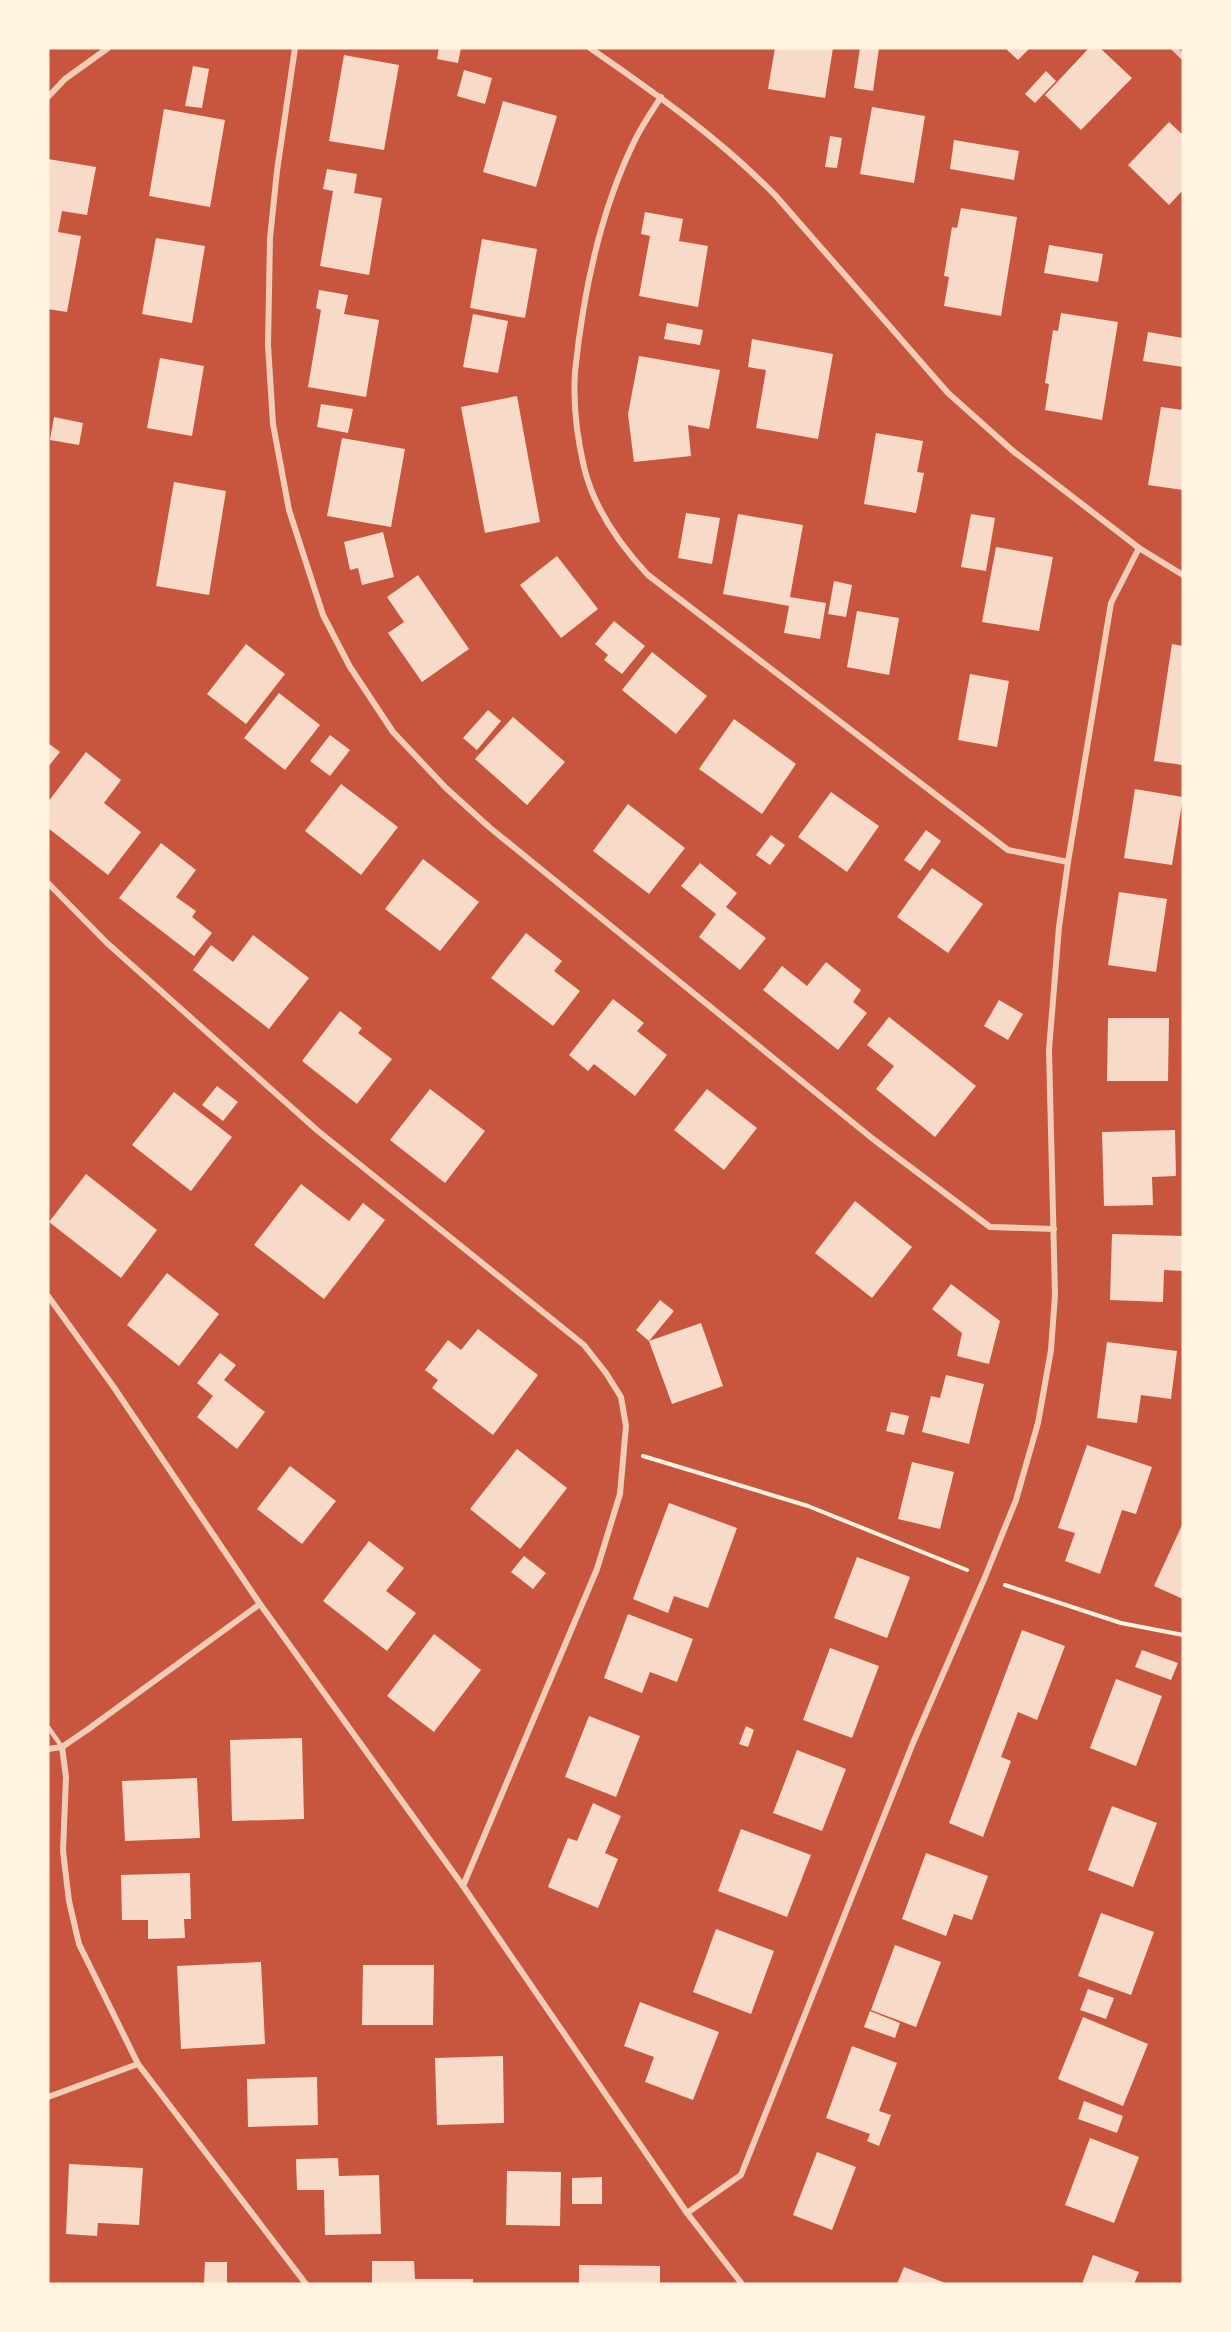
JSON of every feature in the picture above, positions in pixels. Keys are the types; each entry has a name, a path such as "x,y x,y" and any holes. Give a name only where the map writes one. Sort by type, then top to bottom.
{"street":[{"path":"48,97 65,79 108,48"},
{"path":"295,48 277,171 270,238 268,345 273,424 292,520 323,615 350,667 393,732 446,788 489,827 873,1139 990,1227 1054,1230"},
{"path":"590,48 661,97 723,146 775,195 948,393 1013,451 1139,548 1183,575"},
{"path":"1174,48 1183,57"},
{"path":"661,97 635,138 614,186 598,241 575,374 576,420 585,469 603,517 622,547 648,575 1008,850 1068,862"},
{"path":"687,2213 741,2175 913,1743 1016,1500 1038,1423 1051,1350 1055,1295 1049,1050 1059,927 1112,603 1139,548"},
{"path":"48,883 107,944 318,1131 584,1345 621,1397 626,1426 626,1451 620,1494 597,1569 463,1886"},
{"path":"48,1296 113,1386 260,1604 463,1886 687,2213 742,2284"},
{"path":"48,1749 62,1747 260,1604"},
{"path":"62,1747 66,1777 63,1851 69,1901 79,1944 138,2064 306,2284"},
{"path":"48,2097 138,2064"}],"lane":[{"path":"48,1726 62,1747"}],"path":[{"path":"626,1451 808,1506 985,1577 1121,1623 1183,1635"}],"building":[{"path":"439,48 461,48 458,63 437,59"},
{"path":"775,48 833,48 825,98 768,89"},
{"path":"860,48 879,48 873,91 854,88"},
{"path":"1005,48 1030,48 1018,60"},
{"path":"1089,48 1100,48 1132,78 1081,130 1045,95"},
{"path":"344,55 399,65 384,150 329,141"},
{"path":"193,66 209,69 202,108 185,106"},
{"path":"464,70 492,78 485,104 457,96"},
{"path":"1046,71 1056,81 1035,103 1025,94"},
{"path":"503,101 557,116 536,187 483,172"},
{"path":"872,107 925,116 914,183 860,174"},
{"path":"164,109 225,120 210,207 149,196"},
{"path":"1169,122 1183,135 1183,190 1169,205 1128,165"},
{"path":"830,136 842,138 837,168 825,167"},
{"path":"954,140 1019,151 1014,180 950,169"},
{"path":"48,159 96,167 87,215 62,211 58,232 81,236 67,312 48,309"},
{"path":"327,169 357,174 354,193 382,198 369,275 320,266 333,191 323,189"},
{"path":"961,208 1017,217 1001,316 944,306 949,277 944,276 952,227 957,228"},
{"path":"645,212 683,219 679,241 708,246 698,307 639,296 650,236 641,234"},
{"path":"156,238 205,246 192,323 142,314"},
{"path":"482,239 537,249 525,318 470,308"},
{"path":"1049,245 1103,254 1098,282 1044,273"},
{"path":"319,290 348,295 344,314 379,320 366,397 308,387 321,310 316,308"},
{"path":"1061,313 1118,322 1102,420 1045,410 1049,384 1045,383 1053,330 1058,331"},
{"path":"473,314 508,321 498,373 463,367"},
{"path":"667,323 703,330 700,345 664,339"},
{"path":"1148,332 1183,338 1183,367 1143,361"},
{"path":"752,339 833,354 818,439 756,428 766,370 748,367"},
{"path":"639,356 720,370 709,429 688,425 691,456 634,462 628,414"},
{"path":"160,358 204,366 192,436 147,428"},
{"path":"517,396 540,522 485,533 461,407"},
{"path":"321,404 353,409 348,433 317,427"},
{"path":"1161,407 1183,410 1183,490 1148,485"},
{"path":"54,417 83,423 79,445 50,440"},
{"path":"876,433 923,441 917,472 924,473 916,513 864,504"},
{"path":"342,438 405,449 391,527 327,516"},
{"path":"174,482 226,491 209,595 156,586"},
{"path":"686,513 720,518 712,564 678,558"},
{"path":"738,514 803,525 790,597 826,603 820,639 784,633 789,606 723,594"},
{"path":"971,514 995,518 986,571 961,567"},
{"path":"383,532 394,577 362,585 358,568 350,570 344,542"},
{"path":"996,547 1053,557 1039,631 982,622"},
{"path":"557,556 598,609 561,638 520,585"},
{"path":"418,575 469,649 422,682 388,633 404,622 387,597"},
{"path":"834,581 852,585 846,617 828,614"},
{"path":"857,611 899,618 889,675 847,667"},
{"path":"614,621 645,646 622,674 604,660 608,655 595,644"},
{"path":"246,644 285,674 246,724 207,694"},
{"path":"1172,644 1183,646 1183,765 1154,761"},
{"path":"652,652 707,696 676,734 622,690"},
{"path":"970,674 1009,681 997,747 958,740"},
{"path":"279,693 320,725 285,770 244,738"},
{"path":"488,710 501,721 477,750 463,738"},
{"path":"513,717 565,762 527,805 475,759"},
{"path":"734,719 796,764 762,814 699,769"},
{"path":"330,735 350,750 330,776 310,761"},
{"path":"48,743 60,752 48,767"},
{"path":"86,752 121,780 104,803 141,832 108,875 48,828 48,802"},
{"path":"341,784 398,827 361,875 305,831"},
{"path":"1135,789 1183,797 1172,865 1124,858"},
{"path":"831,792 879,826 847,872 798,837"},
{"path":"628,804 685,848 649,894 593,851"},
{"path":"926,830 941,841 920,871 904,860"},
{"path":"771,835 785,845 770,865 756,855"},
{"path":"161,843 196,870 176,897 196,911 192,917 212,933 194,956 119,898"},
{"path":"423,859 479,902 440,951 385,909"},
{"path":"700,863 737,893 726,907 766,938 740,970 699,937 716,914 681,886"},
{"path":"932,868 983,904 948,953 897,917"},
{"path":"1119,892 1167,899 1156,972 1108,965"},
{"path":"526,933 562,961 554,971 580,991 553,1026 491,978"},
{"path":"253,935 309,978 269,1029 193,970 211,945 233,962"},
{"path":"826,962 861,990 853,1002 867,1013 838,1050 763,990 782,966 807,986"},
{"path":"613,999 644,1023 637,1031 667,1055 635,1096 594,1064 588,1071 569,1055"},
{"path":"999,1000 1023,1014 1008,1040 984,1026"},
{"path":"340,1011 362,1028 358,1033 392,1059 357,1104 302,1061"},
{"path":"889,1017 976,1086 935,1137 876,1089 894,1066 867,1045"},
{"path":"1108,1018 1169,1018 1168,1081 1107,1081"},
{"path":"217,1086 238,1102 223,1121 202,1105"},
{"path":"430,1089 485,1131 445,1183 390,1140"},
{"path":"707,1089 757,1128 724,1170 674,1130"},
{"path":"174,1092 232,1137 191,1191 132,1145"},
{"path":"1175,1130 1176,1176 1152,1177 1153,1205 1104,1206 1102,1132"},
{"path":"86,1174 157,1230 121,1278 49,1222"},
{"path":"301,1184 349,1221 363,1203 385,1220 324,1299 254,1245"},
{"path":"855,1201 912,1247 872,1298 815,1253"},
{"path":"1112,1234 1183,1236 1183,1271 1164,1270 1163,1302 1110,1300"},
{"path":"167,1273 219,1314 179,1366 127,1325"},
{"path":"951,1284 1000,1321 989,1364 957,1356 962,1333 932,1309"},
{"path":"660,1300 674,1311 649,1341 636,1330"},
{"path":"701,1323 723,1386 672,1404 649,1341"},
{"path":"478,1329 538,1375 493,1435 432,1388 438,1380 425,1370 448,1340 461,1350"},
{"path":"1107,1342 1177,1351 1171,1399 1141,1395 1137,1423 1097,1418"},
{"path":"220,1353 236,1365 224,1380 265,1412 237,1449 197,1417 213,1396 197,1383"},
{"path":"946,1375 984,1384 969,1444 922,1432 931,1396 940,1398"},
{"path":"891,1412 909,1416 904,1435 886,1431"},
{"path":"1087,1445 1152,1467 1136,1514 1122,1510 1100,1574 1065,1561 1075,1533 1058,1528"},
{"path":"517,1449 567,1488 520,1549 470,1509"},
{"path":"912,1462 954,1472 940,1529 898,1519"},
{"path":"290,1466 336,1501 302,1544 257,1509"},
{"path":"669,1503 737,1528 708,1608 674,1596 668,1613 633,1599"},
{"path":"1183,1523 1183,1599 1154,1586"},
{"path":"369,1541 404,1568 386,1591 416,1613 387,1651 323,1601"},
{"path":"524,1556 546,1573 533,1589 511,1572"},
{"path":"857,1557 910,1577 887,1638 834,1618"},
{"path":"628,1614 693,1639 677,1682 650,1672 642,1693 604,1678"},
{"path":"1022,1630 1065,1646 1037,1720 1018,1712 1001,1757 1011,1761 983,1837 949,1823"},
{"path":"434,1634 481,1670 434,1732 387,1696"},
{"path":"830,1648 879,1666 852,1738 803,1720"},
{"path":"1142,1650 1178,1663 1171,1680 1135,1667"},
{"path":"1116,1679 1162,1696 1136,1766 1090,1748"},
{"path":"589,1716 640,1736 616,1797 565,1777"},
{"path":"746,1726 754,1730 748,1747 739,1744"},
{"path":"302,1738 304,1819 232,1821 230,1740"},
{"path":"797,1750 846,1769 822,1831 773,1813"},
{"path":"197,1778 200,1838 125,1841 122,1781"},
{"path":"593,1803 621,1816 605,1853 618,1859 598,1908 548,1887 568,1838 577,1841"},
{"path":"1112,1806 1157,1823 1133,1887 1088,1870"},
{"path":"741,1829 811,1855 787,1917 718,1891"},
{"path":"926,1853 988,1876 972,1920 954,1914 946,1936 902,1919"},
{"path":"190,1873 191,1919 184,1919 185,1938 148,1939 148,1920 122,1920 121,1875"},
{"path":"1101,1913 1154,1932 1131,1995 1078,1976"},
{"path":"716,1929 774,1951 751,2014 693,1992"},
{"path":"895,1945 941,1962 916,2027 871,2010"},
{"path":"261,1962 265,2044 181,2049 177,1966"},
{"path":"363,1965 434,1965 433,2025 362,2025"},
{"path":"1088,1989 1114,1998 1106,2019 1080,2010"},
{"path":"640,2002 719,2032 693,2100 645,2082 654,2057 624,2046"},
{"path":"870,2011 900,2023 895,2038 864,2027"},
{"path":"1083,2017 1148,2044 1123,2106 1058,2079"},
{"path":"852,2046 897,2063 879,2111 891,2115 879,2146 867,2141 870,2134 826,2118"},
{"path":"503,2056 504,2123 437,2125 435,2058"},
{"path":"317,2077 318,2125 248,2127 247,2079"},
{"path":"1084,2101 1123,2116 1117,2133 1078,2119"},
{"path":"1090,2138 1139,2157 1114,2223 1065,2205"},
{"path":"817,2152 856,2167 832,2230 793,2215"},
{"path":"338,2158 339,2176 379,2175 381,2234 325,2235 324,2190 297,2190 296,2159"},
{"path":"69,2164 143,2168 139,2225 98,2223 97,2236 66,2234"},
{"path":"507,2171 561,2172 560,2226 506,2225"},
{"path":"602,2177 602,2204 572,2204 572,2178"},
{"path":"1093,2255 1139,2272 1134,2284 1082,2284"},
{"path":"372,2261 414,2261 415,2279 473,2279 473,2284 372,2284"},
{"path":"205,2262 227,2262 227,2284 204,2284"},
{"path":"579,2265 660,2266 660,2284 579,2284"},
{"path":"904,2267 948,2284 897,2284"}]}
